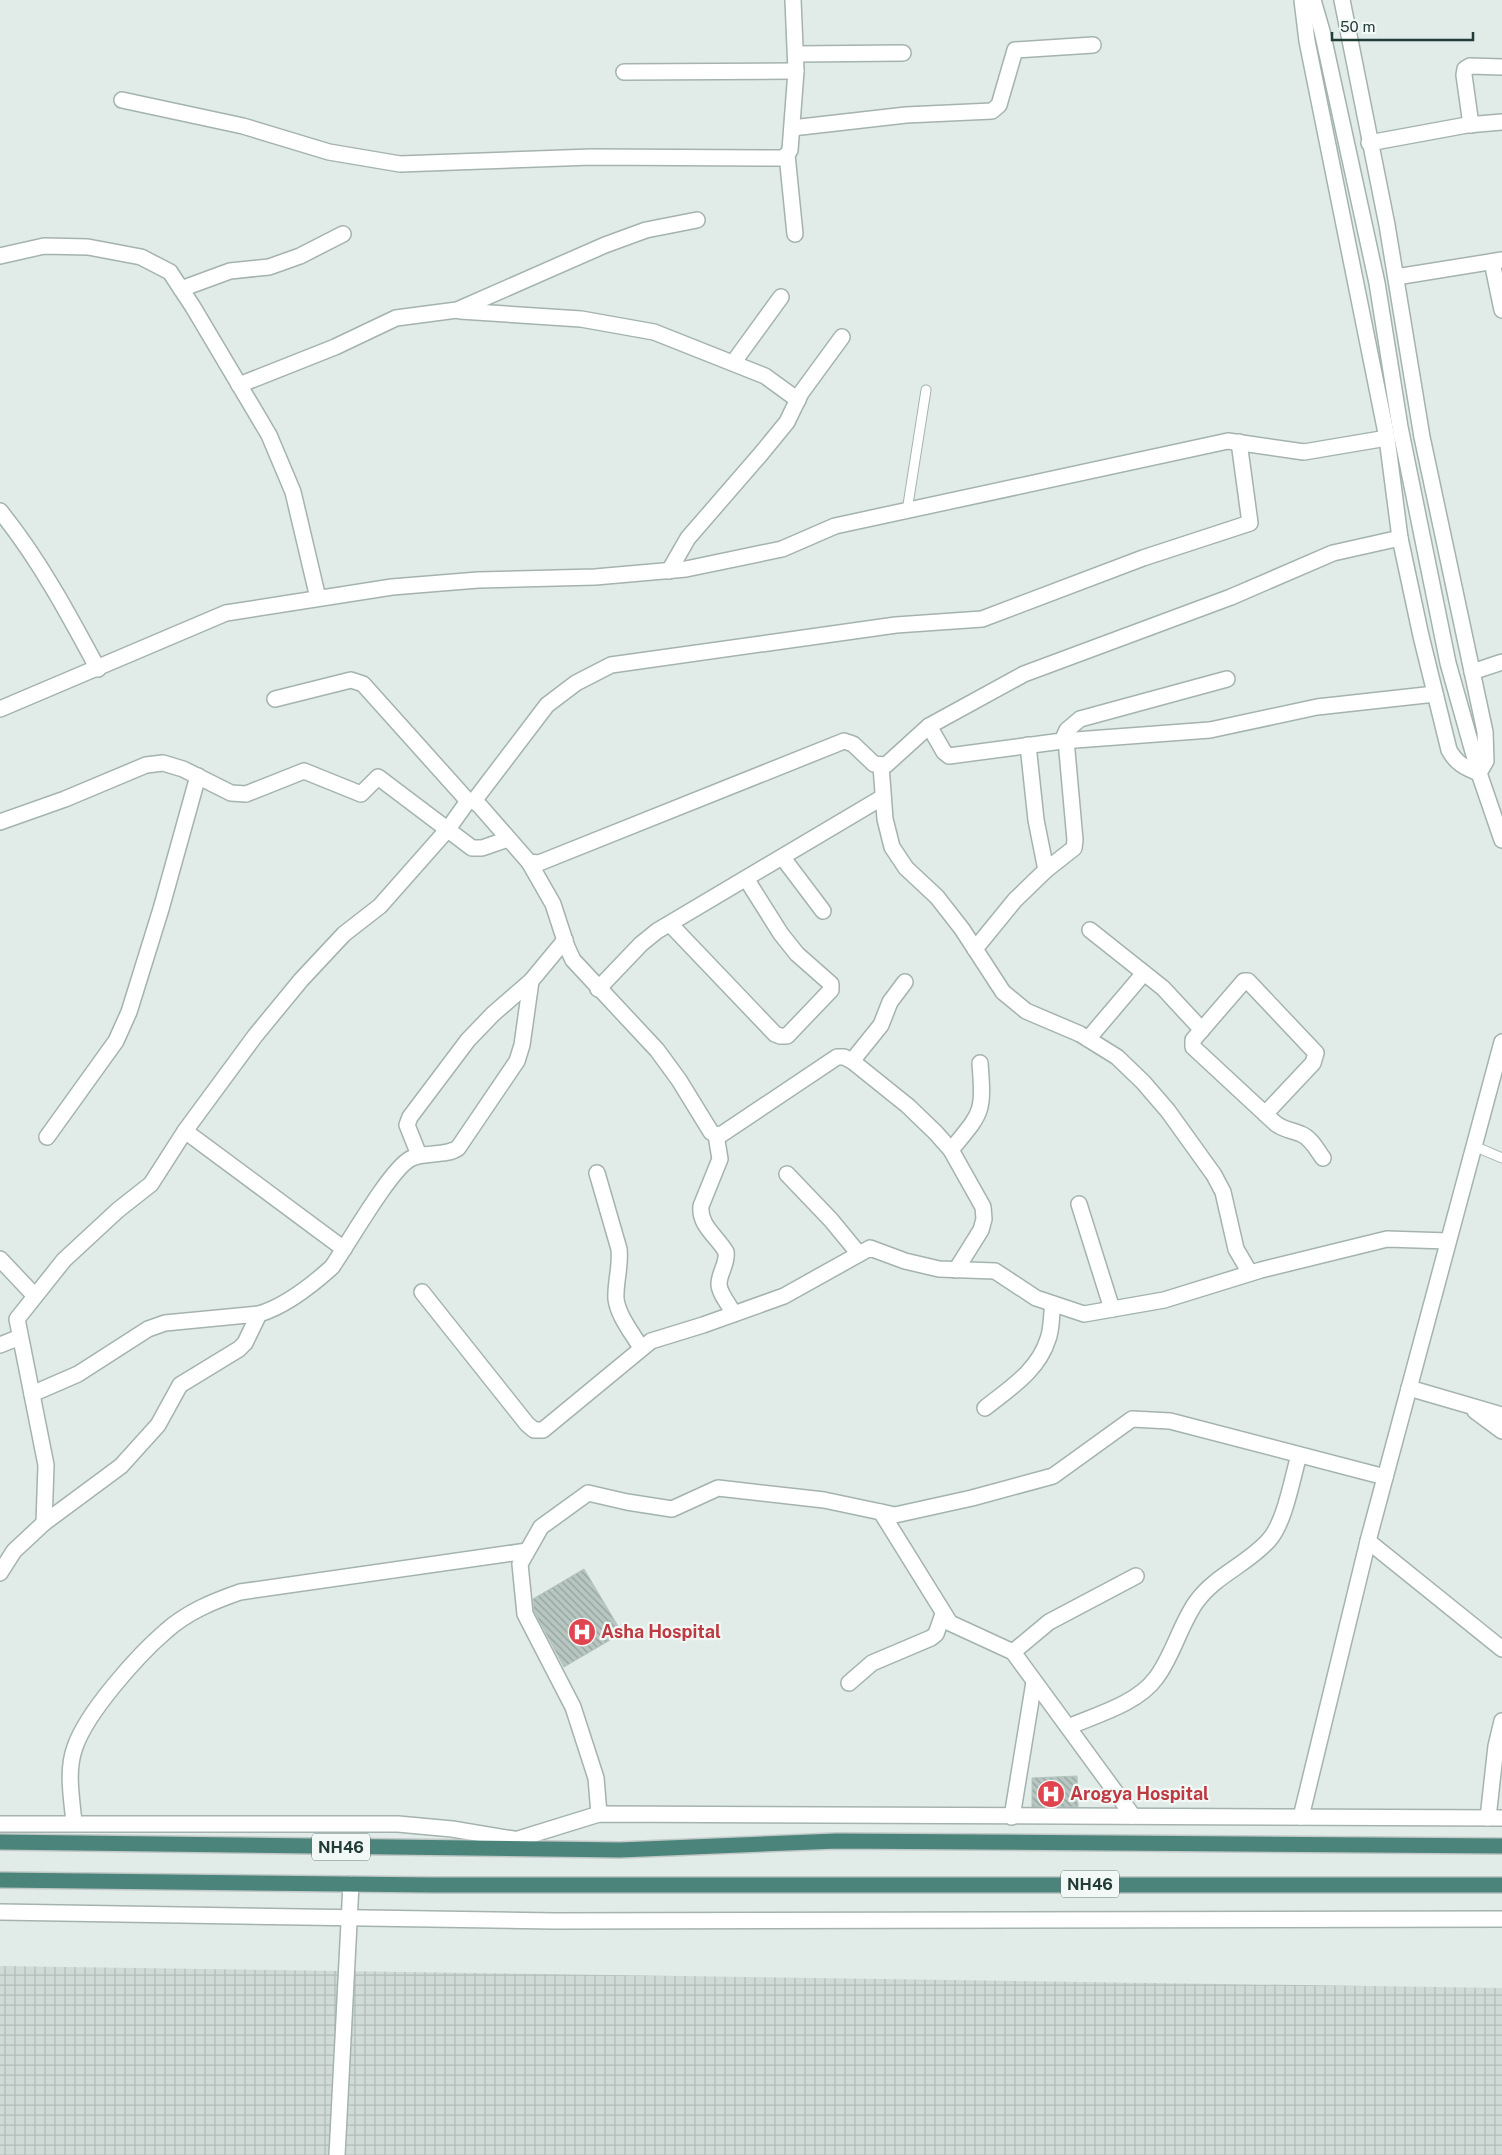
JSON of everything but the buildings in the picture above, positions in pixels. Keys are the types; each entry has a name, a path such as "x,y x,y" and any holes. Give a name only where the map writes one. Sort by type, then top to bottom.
{"highway":[{"name":"NH46","path":"0,1842 620,1850 837,1841 1502,1846"},
{"name":"NH46","path":"0,1880 351,1884 1502,1885"}],"street":[{"path":"793,0 796,71 792,128 787,156 795,234"},
{"path":"1302,0 1307,41 1387,438 1400,538 1435,694 1449,750 1454,761 1479,773"},
{"path":"1313,0 1322,31 1377,284 1400,427 1448,663 1479,773 1502,840"},
{"path":"1342,0 1396,277 1422,437 1487,749 1486,761 1479,773"},
{"path":"792,128 906,115 992,111 999,105 1015,50 1093,45"},
{"path":"796,54 903,53"},
{"path":"1471,125 1464,75 1465,69 1470,66 1502,67"},
{"path":"624,72 796,71"},
{"path":"122,100 243,126 329,152 400,164 573,158 782,158 787,156"},
{"path":"1370,143 1471,125 1502,122"},
{"path":"451,311 605,245 646,230 697,220"},
{"path":"181,289 230,271 276,264 300,256 343,234"},
{"path":"0,256 44,246 97,248 141,256 170,272 269,435 293,492 318,598"},
{"path":"1396,277 1497,261 1502,310"},
{"path":"733,363 781,297"},
{"path":"239,385 335,347 396,318 451,311 581,320 654,332 765,376 798,400"},
{"path":"669,571 688,538 787,422 798,400 842,337"},
{"path":"0,709 226,613 401,586 669,571 782,549 835,526 1228,440 1304,452 1387,438"},
{"path":"44,1523 46,1465 16,1319 64,1260 118,1210 151,1184 185,1131 256,1036 302,980 344,934 380,906 448,829 547,705 576,683 611,665 896,625 982,619 1143,558 1250,523 1239,442"},
{"path":"0,511 15,530 74,624 98,669"},
{"path":"529,862 539,863 844,741 853,744 874,764 886,765 929,726 1024,674 1231,597 1333,553 1400,538"},
{"path":"1472,672 1502,662"},
{"path":"975,949 1015,900 1046,870 1074,848 1075,840 1064,740 1067,730 1080,719 1227,679"},
{"path":"274,699 351,680 363,684 529,862 553,904 573,960 598,989 657,1050 679,1080 711,1132 716,1135 722,1134 837,1057 844,1057 852,1061 908,1106 951,1150 983,1207 984,1219 980,1230 956,1270"},
{"path":"929,726 944,752 949,756 1064,740 1210,730 1317,708 1435,694"},
{"path":"1028,745 1036,820 1046,870"},
{"path":"0,822 66,799 146,765 163,763 198,776 231,793 246,794 304,771 361,794 378,778 472,848 482,848 508,839"},
{"path":"880,766 885,819 892,847 906,868 936,897 975,949 1003,992 1026,1011 1088,1039 1116,1058 1143,1082 1168,1111 1214,1174 1228,1206 1238,1254 1250,1273"},
{"path":"47,1137 116,1041 129,1012 164,901 198,776"},
{"path":"598,989 641,944 670,924 747,880 883,797"},
{"path":"783,858 823,911"},
{"path":"670,924 775,1034 787,1036 830,990 831,984 797,954 747,880"},
{"path":"1090,930 1163,988 1202,1030"},
{"path":"419,1154 407,1125 410,1117 468,1040 493,1014 531,981 565,940"},
{"path":"1088,1039 1144,973"},
{"path":"32,1394 78,1374 148,1329 165,1323 259,1314 274,1310 320,1278 332,1267 400,1166 419,1154 452,1151 458,1148 517,1061 522,1045 531,981"},
{"path":"1265,1114 1316,1058 1314,1048 1246,981 1193,1040 1193,1047 1265,1114 1282,1128 1308,1139 1323,1158"},
{"path":"852,1061 881,1025 890,1002 905,982"},
{"path":"1301,1817 1368,1541 1502,1042"},
{"path":"951,1150 977,1118 981,1108 983,1098 980,1064"},
{"path":"185,1131 344,1249"},
{"path":"716,1135 720,1160 701,1206 700,1213 702,1221 726,1252 727,1258 719,1282 719,1288 734,1314"},
{"path":"597,1173 619,1249 620,1260 616,1298 618,1307 641,1348"},
{"path":"786,1174 832,1220 859,1254"},
{"path":"1079,1204 1112,1309"},
{"path":"422,1292 527,1424 534,1430 549,1427 651,1340 784,1296 870,1248 905,1261 939,1269 995,1271 1036,1298 1084,1314 1164,1300 1250,1273 1387,1239 1448,1241"},
{"path":"0,1259 35,1296"},
{"path":"985,1408 1027,1375 1039,1359 1049,1338 1053,1304"},
{"path":"0,1573 14,1551 44,1523 120,1466 158,1425 180,1385 239,1349 245,1343 259,1314"},
{"path":"0,1345 20,1337"},
{"path":"1409,1388 1502,1415"},
{"path":"1468,1406 1502,1431"},
{"path":"599,1814 596,1778 573,1707 525,1614 520,1564 541,1527 588,1493 627,1502 672,1509 718,1488 824,1500 895,1515 972,1498 1053,1476 1132,1419 1170,1420 1385,1477"},
{"path":"1068,1728 1128,1701 1143,1692 1156,1678 1196,1602 1209,1587 1270,1539 1280,1522 1299,1455"},
{"path":"881,1512 943,1614 958,1628 1013,1652 1133,1816"},
{"path":"1368,1541 1502,1649"},
{"path":"74,1823 70,1774 74,1747 93,1712 166,1630 208,1603 240,1592 527,1551"},
{"path":"1013,1652 1049,1622 1136,1576"},
{"path":"849,1683 872,1663 931,1638 936,1634 943,1614"},
{"path":"1012,1817 1034,1682"},
{"path":"491,1848 599,1814 1495,1818 1496,1746 1502,1721"},
{"path":"0,1824 398,1824 517,1840"},
{"path":"338,2155 351,1884"},
{"path":"0,1912 554,1921 1502,1919"}],"lane":[{"path":"908,511 926,390"},
{"path":"1474,1146 1502,1158"}],"shaded area":[{"path":"0,1966 1502,1988 1502,2155 0,2155"}],"place":[{"name":"Asha Hospital","path":"582,1632"},
{"name":"Arogya Hospital","path":"1051,1794"}]}
